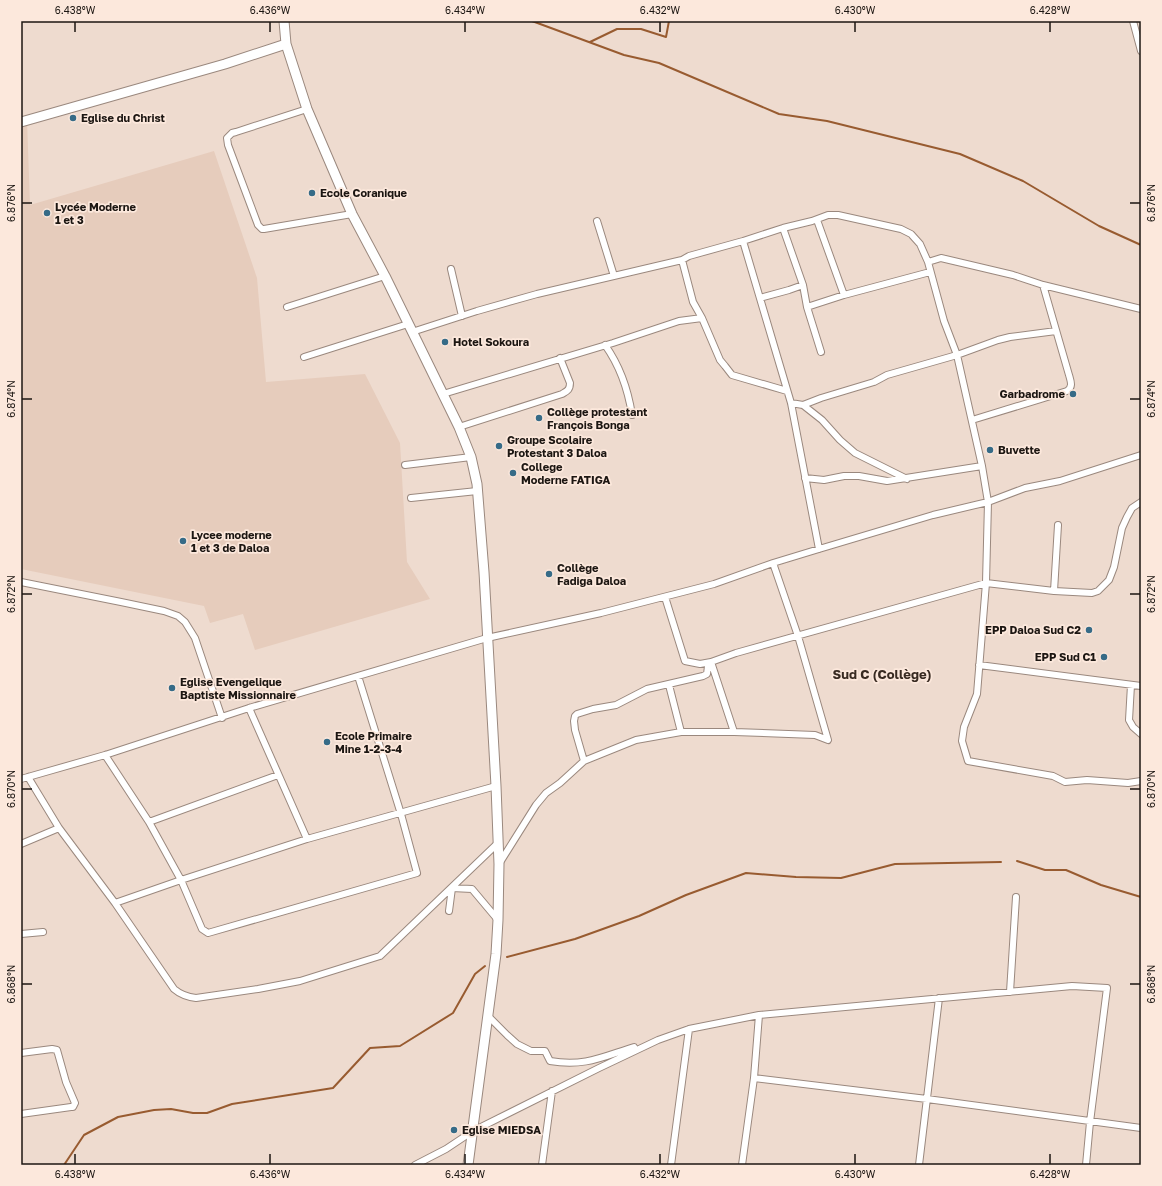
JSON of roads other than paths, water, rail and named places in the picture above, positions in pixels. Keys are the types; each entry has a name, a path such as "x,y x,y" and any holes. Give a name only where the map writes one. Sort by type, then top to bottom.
{"street":[{"path":"284,21 286,44 307,109 352,214 385,276 459,426 471,457 477,491 496,786 499,864 496,954 468,1165"},
{"path":"1133,21 1139,36 1141,51"},
{"path":"21,122 225,64 286,44"},
{"path":"307,109 232,133 227,138 258,225 264,230 352,214"},
{"path":"304,357 410,328 462,316 537,294 682,260 689,256 783,228 817,220 828,215 839,215 902,229 911,234 920,244 928,262 944,321 957,355 982,466 988,502 986,583 977,694 964,727 964,737 962,742 968,761 1053,776 1065,782 1087,780 1128,783 1141,781"},
{"path":"817,220 844,295"},
{"path":"597,221 614,276"},
{"path":"783,228 803,285 807,307 821,352"},
{"path":"743,241 791,402 819,549"},
{"path":"928,262 941,258 1013,275 1043,285 1141,309"},
{"path":"682,260 693,302 702,318 720,360 732,375 787,391"},
{"path":"451,269 462,316"},
{"path":"807,307 844,295 930,272"},
{"path":"287,307 385,276"},
{"path":"760,298 803,285"},
{"path":"972,420 1067,391 1072,386 1043,285"},
{"path":"442,394 679,321 702,318"},
{"path":"803,405 874,382 887,376 1010,337 1056,332"},
{"path":"605,345 619,367 630,400 632,415"},
{"path":"459,426 562,394 568,390 570,383 560,358"},
{"path":"791,402 803,405 822,420 840,440 855,453 907,479"},
{"path":"21,779 105,755 249,708 487,638 601,613 714,584 773,563 819,549 933,515 988,502 1025,488 1060,481 1141,455"},
{"path":"405,465 471,457"},
{"path":"805,478 824,480 844,476 859,476 887,482 982,466"},
{"path":"411,498 477,491"},
{"path":"664,596 685,661 700,664 986,583 1054,591 1092,593 1102,588 1109,580 1114,567 1122,528 1132,508 1141,502"},
{"path":"1054,591 1058,526"},
{"path":"499,864 536,805 546,794 584,761 636,740 680,732 734,732 815,734 828,740 798,636 773,563"},
{"path":"21,582 164,611 178,616 185,622 195,638 222,718"},
{"path":"584,761 575,730 574,721 577,714 593,709 616,705 647,689 669,685 707,674 708,666 711,662"},
{"path":"711,662 734,732"},
{"path":"979,665 1141,686"},
{"path":"105,755 149,822 181,880 202,929 208,933 417,873 401,814 358,676"},
{"path":"669,685 680,732"},
{"path":"1131,685 1129,720 1133,727 1141,734"},
{"path":"249,708 307,840"},
{"path":"149,822 278,775"},
{"path":"28,776 59,828 115,903 174,989 180,994 188,997 196,998 300,981 380,956 498,843"},
{"path":"115,903 181,880 307,840 496,786"},
{"path":"21,844 59,828"},
{"path":"449,911 452,888 472,889 498,920"},
{"path":"1010,992 1016,897"},
{"path":"21,934 43,932"},
{"path":"488,1016 512,1040 530,1051 545,1051 549,1061 569,1064 582,1063 689,1029 759,1015 1072,986 1107,988 1086,1165"},
{"path":"919,1165 939,998"},
{"path":"742,1165 754,1078 759,1015"},
{"path":"670,1165 689,1029"},
{"path":"415,1165 446,1149 473,1132 629,1053 658,1040"},
{"path":"21,1053 52,1049 57,1050 66,1082 75,1103 71,1108 21,1114"},
{"path":"754,1078 927,1099 1141,1128"},
{"path":"542,1165 552,1092"}],"waterway":[{"path":"532,21 624,55 659,63 779,114 827,121 960,154 1023,181 1099,226 1141,245"},
{"path":"590,42 617,29 641,29 666,37 669,21"},
{"path":"1017,861 1045,870 1066,870 1101,885 1141,897"},
{"path":"507,957 575,939 639,916 686,895 746,873 796,877 841,878 895,864 1001,862"},
{"path":"64,1165 84,1135 118,1117 154,1110 171,1109 193,1113 207,1113 232,1104 333,1088 370,1048 400,1046 453,1013 475,974 485,966"}],"place":[{"name":"Eglise du Christ","path":"73,118"},
{"name":"Ecole Coranique","path":"312,193"},
{"name":"Lycée Moderne 1 et 3","path":"47,213"},
{"name":"Hotel Sokoura","path":"445,342"},
{"name":"Garbadrome","path":"1073,394"},
{"name":"Collège protestant François Bonga","path":"539,418"},
{"name":"Groupe Scolaire Protestant 3 Daloa","path":"499,446"},
{"name":"Buvette","path":"990,450"},
{"name":"College Moderne FATIGA","path":"513,473"},
{"name":"Lycee moderne 1 et 3 de Daloa","path":"183,541"},
{"name":"Collège Fadiga Daloa","path":"549,574"},
{"name":"EPP Daloa Sud C2","path":"1089,630"},
{"name":"EPP Sud C1","path":"1104,657"},
{"name":"Eglise Evengelique Baptiste Missionnaire","path":"172,688"},
{"name":"Ecole Primaire Mine 1-2-3-4","path":"327,742"},
{"name":"Eglise MIEDSA","path":"454,1130"}],"district":[{"name":"Sud C (Collège)","path":"882,674"}]}
